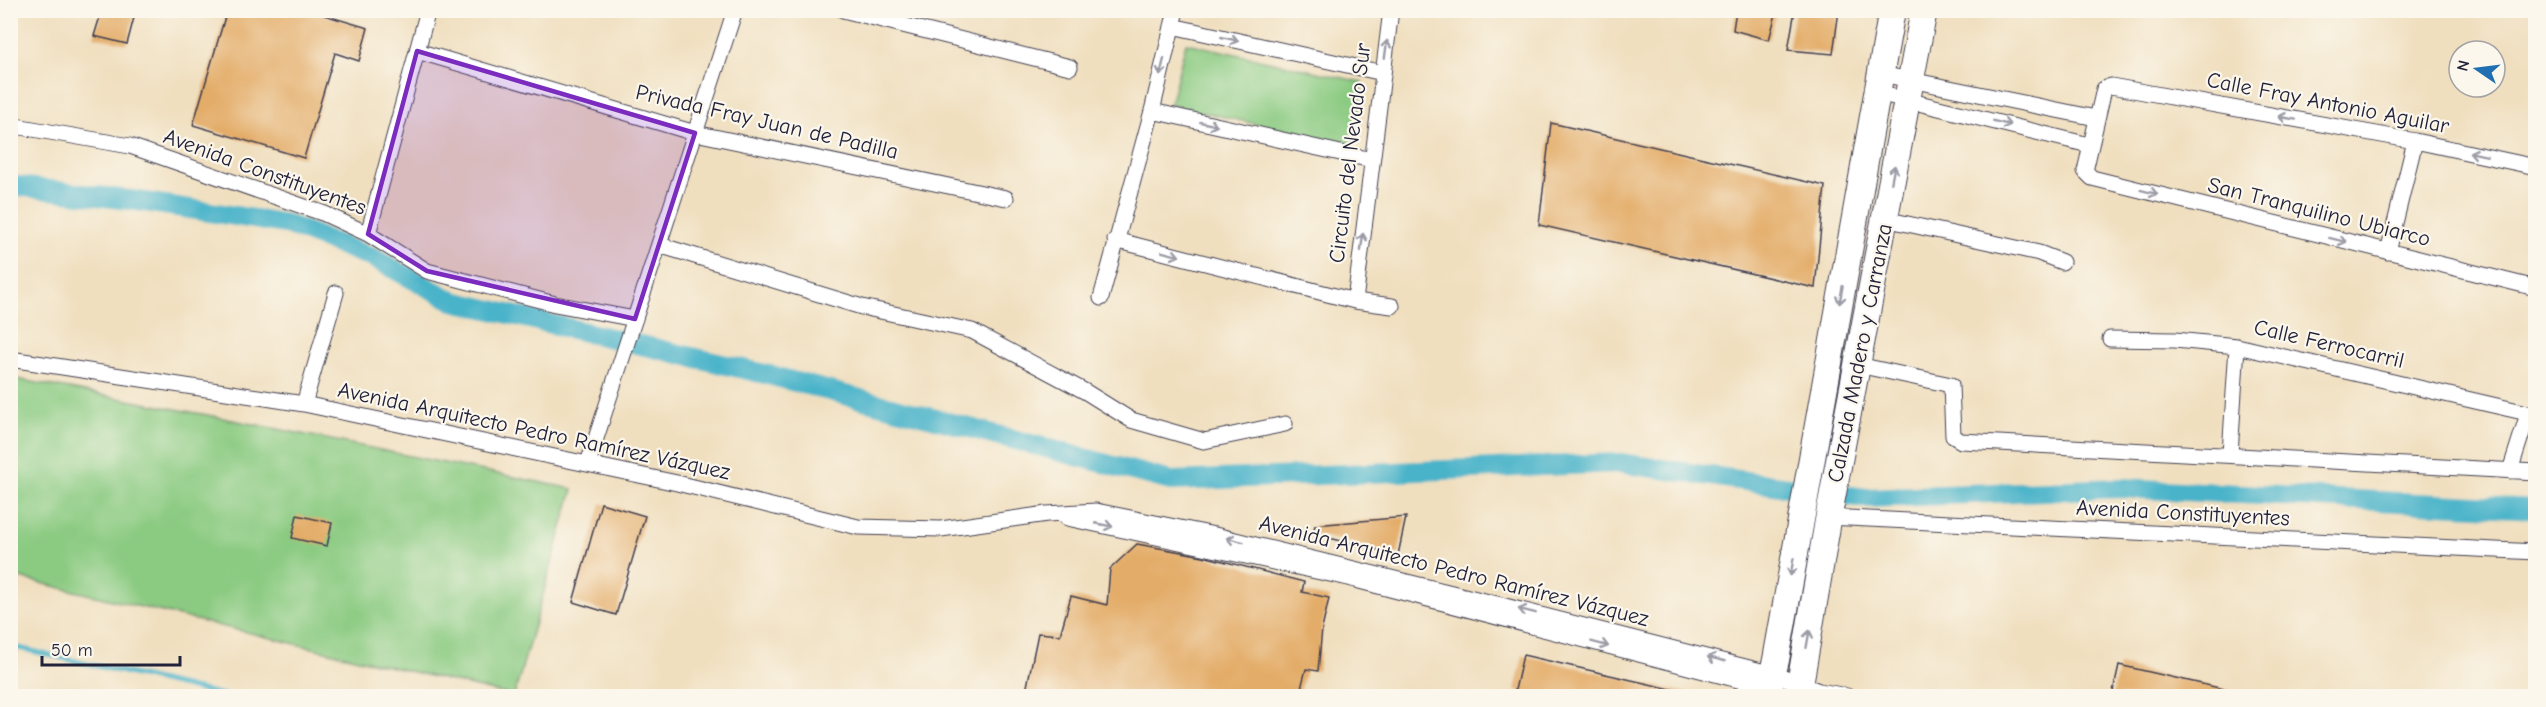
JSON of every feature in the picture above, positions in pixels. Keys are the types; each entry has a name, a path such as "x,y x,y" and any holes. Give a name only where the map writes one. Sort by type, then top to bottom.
{"main road":[{"name":"Calzada Madero y Carranza","path":"1781,689 1803,510 1892,10"},
{"name":"Calzada Madero y Carranza","path":"1781,689 1829,513 1924,10"},
{"path":"1848,258 1877,264"},
{"path":"1818,423 1845,427"}],"street":[{"path":"368,234 428,10"},
{"path":"588,463 735,10"},
{"path":"843,10 1070,67"},
{"name":"Circuito del Nevado Sur","path":"1355,300 1391,10"},
{"path":"1101,298 1152,111 1174,18 1383,73"},
{"name":"Privada Fray Juan de Padilla","path":"417,51 695,133 1006,198"},
{"path":"1879,83 2089,145 2096,118 1909,90"},
{"name":"Calle Fray Antonio Aguilar","path":"2096,118 2104,89 2111,86 2415,141 2535,167"},
{"path":"1152,111 1372,160"},
{"name":"Avenida Constituyentes","path":"10,125 130,146 326,214 368,234 427,272 633,324"},
{"path":"2388,252 2415,141"},
{"name":"San Tranquilino Ubiarco","path":"2089,145 2085,171 2092,178 2535,288"},
{"path":"1885,219 2039,253 2062,262"},
{"path":"1115,240 1355,300 1392,306"},
{"path":"658,245 862,307 972,331 1086,392 1131,420 1204,441 1285,424"},
{"path":"304,404 336,293"},
{"name":"Calle Ferrocarril","path":"2110,339 2175,340 2237,346 2532,414"},
{"path":"2230,454 2237,346"},
{"name":"Avenida Arquitecto Pedro Ramírez Vázquez","path":"10,359 304,404 588,463 858,527 941,529 1047,514 1096,511 1215,535 1781,689 1847,696"},
{"path":"1858,364 1951,385 1953,436 1961,441 2535,472"},
{"path":"2510,471 2532,414"},
{"name":"Avenida Constituyentes","path":"1829,513 2535,552"}],"highlighted area":[{"path":"417,51 695,133 635,319 427,271 368,234"}],"green space":[{"path":"1186,43 1362,82 1354,146 1170,105"},
{"path":"11,378 218,417 573,489 514,696 11,576"}],"building":[{"path":"102,10 136,10 127,44 94,36"},
{"path":"227,10 307,10 368,28 359,61 335,53 304,158 193,125"},
{"path":"1736,10 1777,10 1769,40 1733,30"},
{"path":"1795,10 1839,10 1833,54 1788,50"},
{"path":"1551,123 1825,186 1815,288 1539,225"},
{"path":"601,503 645,516 616,615 573,602"},
{"path":"297,515 332,523 327,546 292,538"},
{"path":"1406,517 1398,555 1313,534 1315,525"},
{"path":"1137,544 1203,556 1304,582 1302,592 1329,598 1322,629 1318,671 1306,669 1299,696 1025,696 1038,633 1060,635 1071,596 1107,605 1110,569"},
{"path":"1523,655 1701,696 1541,696 1515,690"},
{"path":"2119,665 2254,696 2112,696"}],"waterway":[{"path":"10,185 145,202 286,224 373,258 453,301 769,375 1171,481 1620,463 1865,498 2122,488 2536,509"},
{"path":"10,646 227,696"}]}
